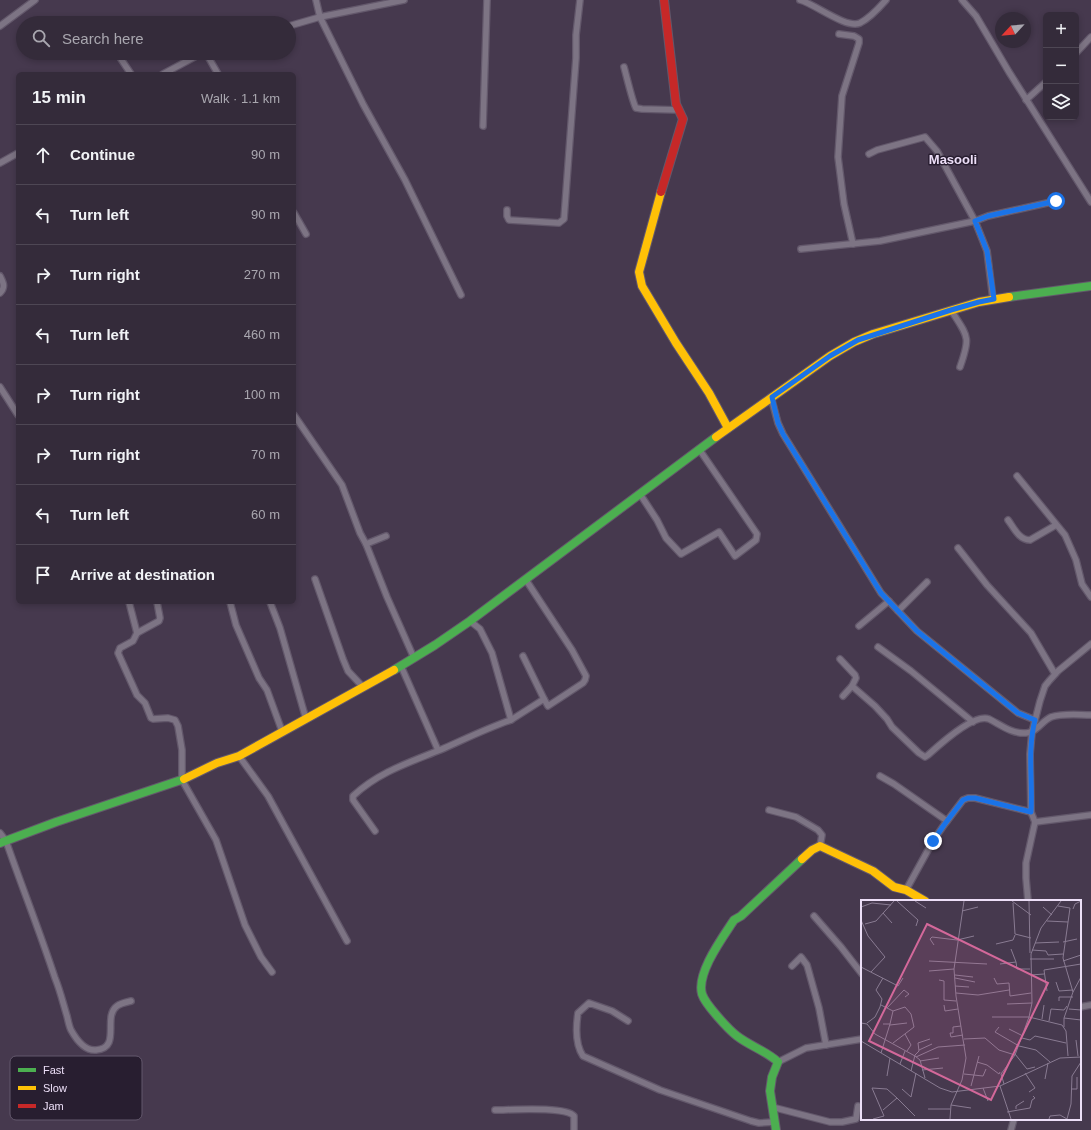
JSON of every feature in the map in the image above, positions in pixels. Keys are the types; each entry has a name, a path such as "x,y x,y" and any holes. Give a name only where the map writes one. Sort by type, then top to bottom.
{"street":[{"path":"0,26 35,0"},
{"path":"316,0 320,17 364,104 405,180 461,295"},
{"path":"296,24 320,17 404,0"},
{"path":"483,126 487,0"},
{"path":"507,210 507,216 510,220 559,223 564,219 576,58 576,35 580,0"},
{"path":"664,0 676,104 684,118 639,272 642,286 649,299 676,343 710,393 728,428"},
{"path":"800,0 854,24 860,23 886,0"},
{"path":"962,0 976,16 1026,100 1091,202"},
{"path":"839,34 854,36 859,39 842,96 838,157 844,204 854,244"},
{"path":"1079,50 1091,37"},
{"path":"122,60 130,72"},
{"path":"167,72 189,60"},
{"path":"210,60 217,72"},
{"path":"624,67 631,88 633,103 636,108 679,110"},
{"path":"1026,100 1044,84"},
{"path":"868,154 925,136 937,151 975,221 987,251 994,299"},
{"path":"1,161 16,154"},
{"path":"801,249 880,241 975,221 988,216 1056,201"},
{"path":"296,216 306,234"},
{"path":"0,276 4,284 0,293"},
{"path":"3,842 182,780 217,763 239,756 414,658 435,645 526,580 728,428 830,356 858,340 979,302 1091,286"},
{"path":"951,310 967,336 968,344 960,367"},
{"path":"0,388 16,412"},
{"path":"772,397 778,423 783,434 881,593 917,631 1018,713 1035,720"},
{"path":"296,418 342,485 387,597 414,658"},
{"path":"640,494 657,520 666,538 681,554 719,532 735,556 756,540 757,534 699,449"},
{"path":"1017,476 1068,539 1076,560 1082,584 1091,597"},
{"path":"1008,520 1020,537 1025,540 1030,540 1056,525"},
{"path":"366,544 386,536"},
{"path":"958,548 987,585 1031,633 1055,674"},
{"path":"315,579 348,671 363,687"},
{"path":"523,656 548,706 583,683 586,676 572,650 526,580"},
{"path":"898,611 927,582"},
{"path":"859,626 889,601"},
{"path":"130,604 137,633"},
{"path":"157,604 160,618 159,621 137,633 133,641 120,648 118,653 151,718 168,718 175,720 178,726 182,750 182,780 216,840 245,925 261,957 272,972"},
{"path":"231,604 236,625 259,678 267,690 282,731"},
{"path":"271,604 280,628 306,719"},
{"path":"470,620 480,629 492,653 511,720"},
{"path":"1028,900 1026,863 1035,822 1031,812 1032,798 1030,754 1032,732 1046,686 1055,674 1091,644"},
{"path":"878,647 911,671 973,722"},
{"path":"840,659 856,678 852,686 843,696"},
{"path":"400,666 438,750"},
{"path":"852,686 875,706 892,727 919,753 925,756 946,738 973,722 984,718 1012,731 1026,733 1032,732 1044,721 1051,718 1062,715 1091,715"},
{"path":"375,831 354,802 353,796 363,787 386,772 407,762 511,720 544,699"},
{"path":"239,756 268,796 347,941"},
{"path":"880,776 947,821"},
{"path":"906,890 933,841 963,800 975,798 1031,812"},
{"path":"769,810 796,818 818,830 822,835 820,846"},
{"path":"1035,822 1091,815"},
{"path":"0,833 56,979 71,1029 79,1041 88,1049 96,1050 103,1048 108,1043 111,1035 111,1015 114,1009 118,1005 131,1001"},
{"path":"820,846 873,871 894,887 906,890 923,900"},
{"path":"778,1062 770,1055 737,1036 728,1028 706,1002 702,995 702,986 706,966 734,920 741,916 812,850 820,846"},
{"path":"814,916 861,973"},
{"path":"792,966 801,957 807,965 819,1008 826,1045"},
{"path":"628,1021 612,1012 589,1004 578,1013 576,1026 579,1051 583,1056 660,1090 694,1103 751,1121 775,1126 770,1095 771,1079 778,1062"},
{"path":"1081,1007 1091,1005"},
{"path":"778,1062 806,1048 861,1039"},
{"path":"772,1107 830,1122 842,1122 856,1119 858,1106"},
{"path":"496,1110 555,1110 569,1113 574,1116 574,1130"},
{"path":"1011,1130 1014,1120"}],"traffic: fast":[{"path":"1009,297 1091,286"},
{"path":"394,670 435,645 470,621 716,437"},
{"path":"0,843 56,822 184,779"},
{"path":"776,1130 770,1091 772,1077 778,1062 742,1040 728,1028 712,1010 704,998 701,985 703,976 717,945 734,920 741,916 802,859"}],"traffic: slow":[{"path":"661,192 639,272 642,286 676,343 709,393 728,428"},
{"path":"716,437 830,356 854,342 873,334 979,302 1009,297"},
{"path":"184,779 217,763 239,756 394,670"},
{"path":"802,859 812,850 820,846 873,871 894,887 906,890 923,900"}],"traffic: jam":[{"path":"661,192 683,119 676,104 664,0"}],"district":[{"name":"Masooli","path":"953,159"}],"route":[{"path":"933,841 963,800 968,798 975,798 1031,812 1032,798 1030,754 1032,732 1035,720 1018,713 917,631 881,593 783,434 775,414 772,397 830,356 858,340 951,310 994,299 987,251 975,221 988,216 1056,201"}]}
